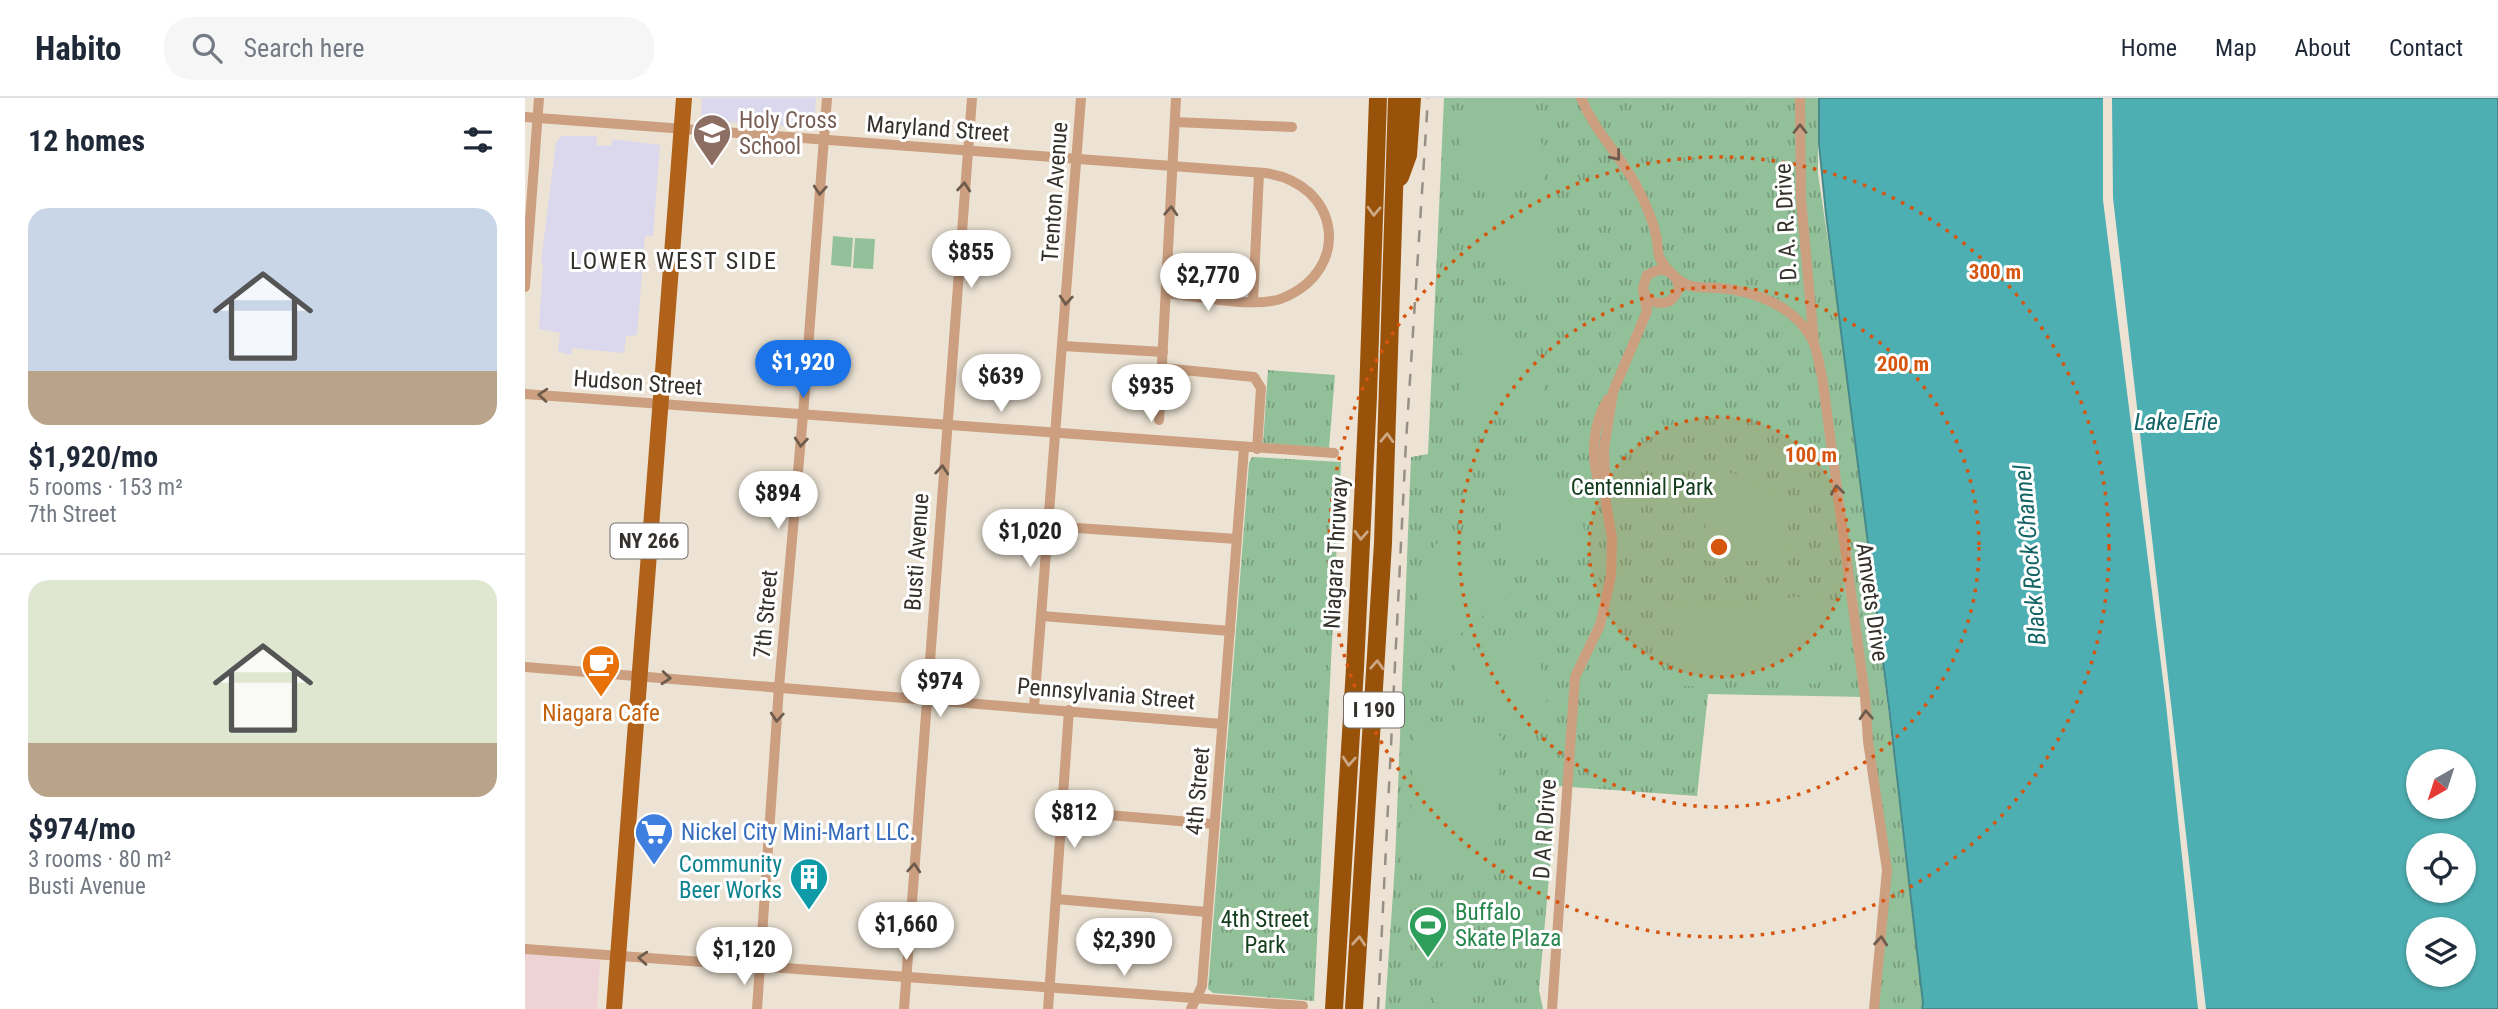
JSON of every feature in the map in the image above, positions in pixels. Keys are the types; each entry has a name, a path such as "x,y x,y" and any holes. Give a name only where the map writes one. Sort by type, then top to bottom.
{"highway":[{"path":"1364,98 1376,143"},
{"name":"Niagara Thruway","path":"1334,1009 1356,655 1368,405 1378,98"},
{"name":"Niagara Thruway","path":"1355,1009 1383,544 1397,98"},
{"path":"1395,192 1408,155 1412,98"}],"main road":[{"name":"NY 266","path":"614,1009 684,98"}],"street":[{"path":"525,287 539,98"},
{"name":"7th Street","path":"757,1009 779,687 827,98"},
{"name":"Busti Avenue","path":"904,1009 945,426 972,98"},
{"name":"Trenton Avenue","path":"1034,707 1081,98"},
{"path":"1159,420 1176,98"},
{"path":"1581,98 1599,134 1623,164 1639,191 1653,221 1660,259 1682,283 1692,287"},
{"name":"D. A. R. Drive","path":"1800,98 1801,199 1814,343"},
{"name":"Maryland Street","path":"525,117 1279,175 1297,182 1316,197 1328,219 1329,246 1325,260 1317,272 1296,292 1270,302 1166,293"},
{"path":"1175,122 1292,127"},
{"path":"1253,302 1262,173"},
{"path":"1645,320 1647,307 1643,290 1658,253"},
{"path":"1647,275 1660,269 1673,274 1678,286 1671,301"},
{"path":"1645,320 1656,309 1692,287"},
{"name":"Amvets Drive","path":"1692,287 1736,289 1770,300 1800,324 1814,343 1822,376 1887,870 1874,1009"},
{"path":"1643,290 1654,303 1671,301"},
{"name":"D A R Drive","path":"1552,1009 1575,677 1600,625 1610,581 1612,538 1606,503 1604,449 1613,392 1645,320"},
{"path":"1063,346 1163,352"},
{"path":"1163,368 1254,377 1261,388 1257,449"},
{"name":"Hudson Street","path":"525,394 1334,453"},
{"name":"4th Street","path":"1191,1009 1202,986 1244,448"},
{"path":"1048,526 1237,539"},
{"path":"1042,616 1230,631"},
{"name":"Pennsylvania Street","path":"525,667 1222,724"},
{"path":"1048,1009 1069,710"},
{"path":"1062,811 1214,824"},
{"path":"1056,899 1207,912"},
{"path":"525,949 1303,1006"}],"shaded area":[{"path":"702,98 816,98 814,128 701,120"},
{"path":"562,136 597,136 596,145 611,146 613,139 660,145 653,236 645,236 637,335 626,336 624,353 572,348 571,355 558,352 560,333 539,329 541,262 556,142"},
{"path":"525,954 600,960 597,1009 525,1009"}],"green space":[{"name":"Centennial Park","path":"1444,98 1818,98 1818,174 1848,373 1923,1003 1921,1009 1874,1009 1887,870 1865,697 1708,694 1697,796 1557,786 1539,990 1543,1009 1385,1009 1395,864 1411,457 1428,454"},
{"path":"1465,98 1498,98 1522,109 1537,131 1542,144 1545,157 1544,183 1464,183 1458,177"},
{"path":"1473,204 1553,204 1559,210 1551,293 1516,287 1489,268 1474,239"},
{"path":"833,236 853,238 851,267 831,265"},
{"path":"855,238 875,239 873,269 853,268"},
{"path":"1464,326 1500,331 1527,350 1542,379 1543,415 1462,415 1457,409"},
{"path":"1268,370 1335,375 1329,448 1263,443"},
{"name":"4th Street Park","path":"1252,457 1341,462 1314,1001 1213,993 1208,989 1249,463"},
{"path":"1507,466 1542,474 1556,482 1567,493 1582,520 1583,556 1505,556 1500,550"},
{"path":"1710,472 1746,477 1772,496 1788,525 1789,561 1709,561 1703,555"},
{"path":"1453,530 1509,588 1508,596 1443,648 1422,618 1417,586 1420,571 1428,556 1438,542"},
{"path":"1792,597 1821,598 1822,679 1816,684 1732,674 1703,686 1674,686 1672,605 1678,600 1762,606 1762,609"},
{"path":"1531,636 1537,640 1550,723 1515,726 1499,722 1472,703 1456,673 1453,655"},
{"path":"1423,721 1488,723 1502,738 1493,871 1409,865 1414,729"},
{"name":"Buffalo Skate Plaza","path":"1461,911 1468,912 1463,1009 1452,1009 1433,1001 1433,994 1445,984 1444,978 1438,975 1439,967 1450,962 1450,956 1443,952 1432,968 1426,969 1419,962 1419,933 1427,929 1439,937"}],"water":[{"name":"Lake Erie","path":"1819,98 2498,98 2498,1009 1922,1009 1889,708 1819,144"}],"pier":[{"path":"2103,98 2112,98 2113,198 2206,1009 2198,1009 2166,704 2103,200"}],"railway":[{"path":"1378,1009 1406,442 1428,98"}],"place":[{"name":"Holy Cross School","path":"712,167"},
{"name":"Niagara Cafe","path":"601,698"},
{"name":"Nickel City Mini-Mart LLC.","path":"654,866"},
{"name":"Community Beer Works","path":"809,911"},
{"name":"Buffalo Skate Plaza","path":"1428,959"}],"district":[{"name":"LOWER WEST SIDE","path":"674,261"}],"water label":[{"name":"Black Rock Channel","path":"2030,555"}]}
